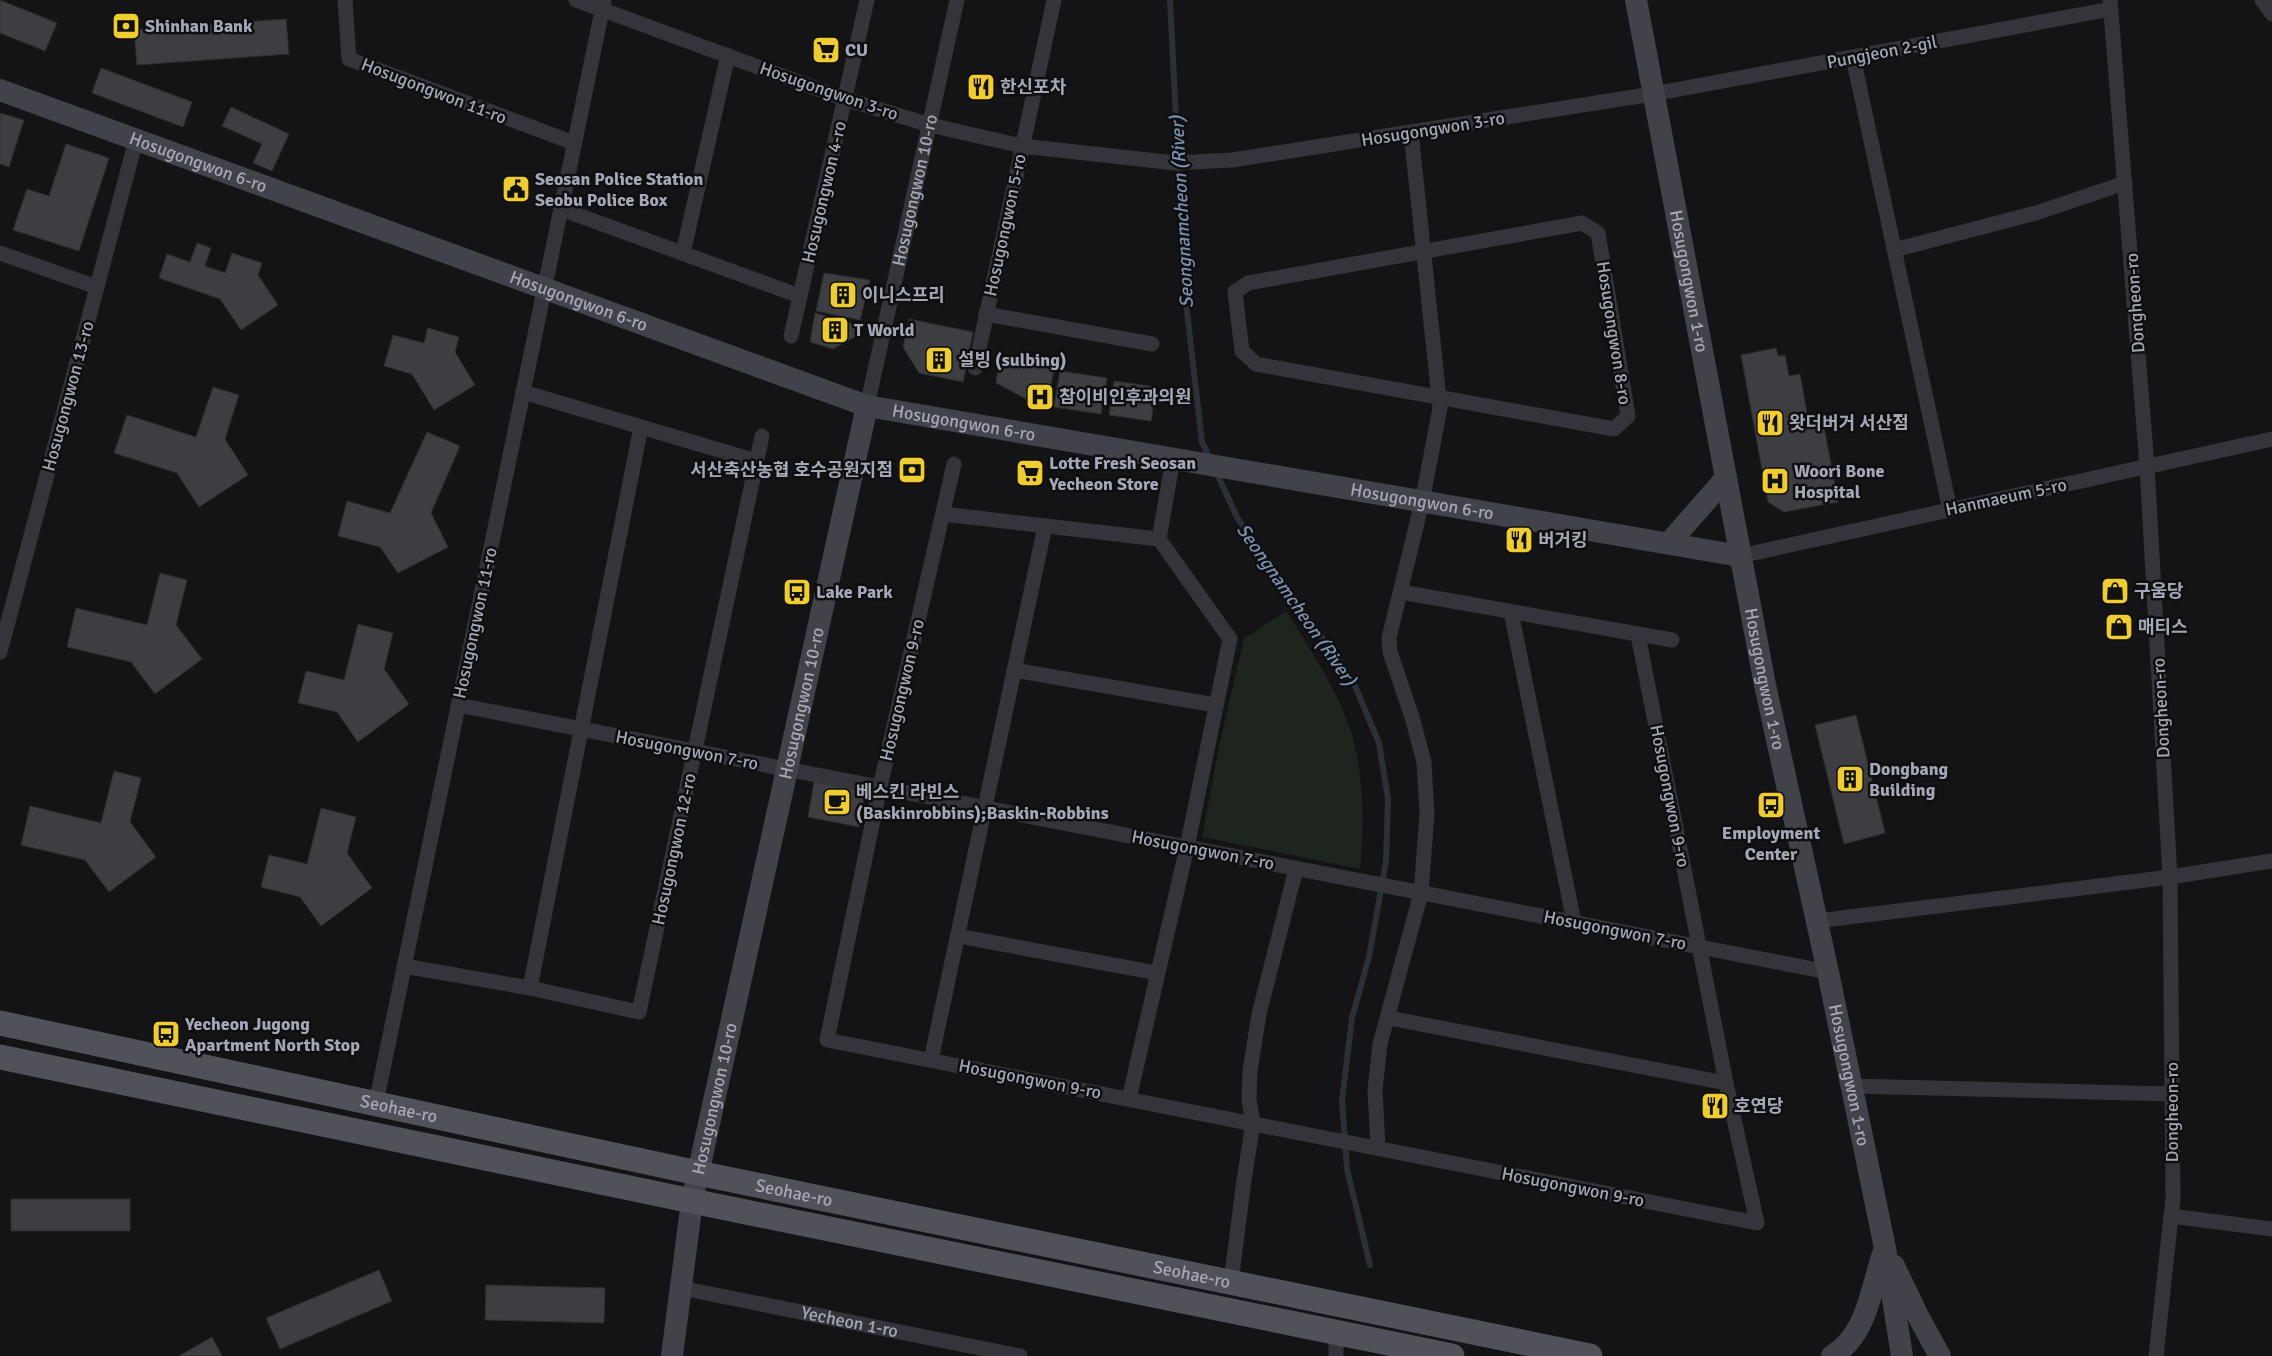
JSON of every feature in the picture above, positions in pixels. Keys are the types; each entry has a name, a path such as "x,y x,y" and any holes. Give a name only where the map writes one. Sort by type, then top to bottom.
{"main road":[{"name":"Seohae-ro","path":"0,1023 698,1173 1590,1356"},
{"name":"Seohae-ro","path":"0,1057 692,1201 1336,1344 1452,1356"}],"street":[{"name":"Hosugongwon 11-ro","path":"345,0 350,59 574,143"},
{"name":"Hosugongwon 3-ro","path":"576,0 603,5 845,99 930,126 1022,146 1148,160 1176,162 1232,160 1653,94"},
{"name":"Hosugongwon 4-ro","path":"791,336 868,0"},
{"name":"Hosugongwon 10-ro","path":"692,1201 957,0"},
{"name":"Hosugongwon 5-ro","path":"1054,0 986,314 1152,344"},
{"name":"Hosugongwon 1-ro","path":"1636,0 1765,685 1828,972 1884,1248 1902,1356"},
{"path":"2262,0 2272,14"},
{"name":"Hosugongwon 11-ro","path":"376,1103 603,5"},
{"name":"Pungjeon 2-gil","path":"1653,94 1853,58 2111,5"},
{"name":"Dongheon-ro","path":"2111,5 2147,466 2170,877 2171,1216 2156,1356"},
{"path":"684,253 728,55"},
{"path":"1853,58 1950,510"},
{"name":"Hosugongwon 6-ro","path":"0,90 867,406 1740,556"},
{"path":"1378,1148 1375,1090 1380,1044 1420,892 1427,814 1424,762 1390,652 1389,638 1422,502 1440,408 1411,132"},
{"name":"Hosugongwon 13-ro","path":"0,652 136,140"},
{"path":"1894,250 2036,213 2126,183"},
{"path":"560,209 800,296"},
{"name":"Hosugongwon 8-ro","path":"1582,223 1598,233 1628,416 1614,429 1256,364 1242,351 1236,292 1248,283 1423,251 1582,223"},
{"path":"0,253 97,287"},
{"path":"975,368 986,314"},
{"path":"523,392 756,461"},
{"path":"530,988 642,427"},
{"name":"Hosugongwon 12-ro","path":"404,966 530,988 639,1012 762,436"},
{"name":"Hanmaeum 5-ro","path":"1740,556 2272,439"},
{"path":"1129,1099 1187,847 1230,639 1159,539 1173,458"},
{"name":"Hosugongwon 9-ro","path":"954,464 880,787 828,1040 1757,1223 1726,1083 1638,635"},
{"path":"1668,544 1726,478"},
{"path":"943,514 1159,539"},
{"path":"932,1060 1045,526"},
{"path":"1401,592 1672,640"},
{"path":"1511,612 1574,922"},
{"path":"1014,670 1215,705"},
{"name":"Hosugongwon 7-ro","path":"458,705 1828,972"},
{"path":"1817,921 2170,877 2272,861"},
{"path":"1230,1282 1254,1123 1249,1100 1250,1071 1259,1014 1296,868"},
{"path":"958,936 1157,973"},
{"path":"1388,1018 1726,1083"},
{"path":"1851,1086 2172,1094"},
{"path":"672,1356 692,1201"},
{"path":"2171,1216 2272,1229"},
{"path":"1832,1356 1848,1343 1861,1324 1884,1248"},
{"path":"1884,1248 1940,1356"},
{"name":"Yecheon 1-ro","path":"681,1288 1020,1356"}],"shaded area":[{"path":"1286,611 1326,677 1340,704 1352,735 1362,792 1362,851 1360,869 1202,837 1220,742 1244,639"}],"building":[{"path":"0,0 57,23 45,51 0,33"},
{"path":"286,19 289,54 137,65 134,30"},
{"path":"101,68 192,102 183,127 92,93"},
{"path":"231,107 289,134 272,171 253,163 262,144 222,126"},
{"path":"0,113 24,120 9,167 0,164"},
{"path":"66,144 109,158 79,251 13,230 27,189 49,196"},
{"path":"197,243 211,248 205,266 225,273 232,253 262,263 258,275 278,305 241,330 220,299 159,278 167,254 190,262"},
{"name":"이니스프리","path":"824,273 870,280 860,320 816,311"},
{"name":"T World","path":"815,313 860,326 858,335 833,349 810,342"},
{"name":"설빙 (sulbing)","path":"909,319 973,332 963,382 919,373 903,347"},
{"path":"428,328 459,337 455,352 475,385 434,410 412,374 384,366 393,335 424,343"},
{"path":"1776,348 1778,356 1785,355 1789,376 1800,374 1808,419 1822,416 1838,502 1784,512 1768,502 1741,355"},
{"path":"1000,359 1054,369 1047,405 1032,402 996,383"},
{"path":"1060,371 1107,378 1101,414 1054,407"},
{"path":"1114,381 1156,387 1151,421 1109,415"},
{"path":"213,387 239,395 225,439 248,475 199,507 177,473 114,453 127,415 196,437"},
{"path":"427,432 460,446 431,513 448,547 398,573 380,547 338,536 347,501 390,513"},
{"path":"160,573 187,580 176,625 202,659 155,694 131,662 67,647 76,608 147,625"},
{"path":"358,624 393,633 384,669 409,704 358,742 337,712 298,703 306,671 344,680"},
{"name":"Dongbang Building","path":"1856,715 1885,833 1844,844 1815,725"},
{"path":"114,771 141,778 130,822 156,857 109,892 85,860 21,845 30,806 101,823"},
{"name":"베스킨 라빈스 (Baskinrobbins);Baskin-Robbins","path":"815,777 866,787 859,827 808,817"},
{"path":"321,808 356,817 347,853 372,888 321,926 300,897 261,887 269,855 307,864"},
{"path":"11,1199 130,1199 130,1231 11,1231"},
{"path":"379,1270 392,1301 280,1349 266,1318"},
{"path":"486,1285 605,1288 604,1323 485,1320"},
{"path":"212,1337 222,1356 179,1356"}],"waterway":[{"name":"Seongnamcheon (River)","path":"1170,0 1185,294 1202,442 1211,460"},
{"name":"Seongnamcheon (River)","path":"1216,472 1238,519 1353,681 1379,743 1388,799 1386,861 1369,957 1352,1018 1342,1100 1347,1169 1370,1265"}],"place":[{"name":"Shinhan Bank","path":"126,26"},
{"name":"CU","path":"826,50"},
{"name":"한신포차","path":"981,87"},
{"name":"Seosan Police Station Seobu Police Box","path":"516,189"},
{"name":"이니스프리","path":"843,295"},
{"name":"T World","path":"835,330"},
{"name":"설빙 (sulbing)","path":"939,360"},
{"name":"참이비인후과의원","path":"1040,397"},
{"name":"왓더버거 서산점","path":"1770,423"},
{"name":"서산축산농협 호수공원지점","path":"912,470"},
{"name":"Lotte Fresh Seosan Yecheon Store","path":"1030,473"},
{"name":"Woori Bone Hospital","path":"1775,481"},
{"name":"버거킹","path":"1519,540"},
{"name":"구움당","path":"2115,591"},
{"name":"Lake Park","path":"797,592"},
{"name":"매티스","path":"2119,627"},
{"name":"Dongbang Building","path":"1850,779"},
{"name":"베스킨 라빈스 (Baskinrobbins);Baskin-Robbins","path":"837,802"},
{"name":"Employment Center","path":"1771,805"},
{"name":"Yecheon Jugong Apartment North Stop","path":"166,1034"},
{"name":"호연당","path":"1715,1106"}]}
